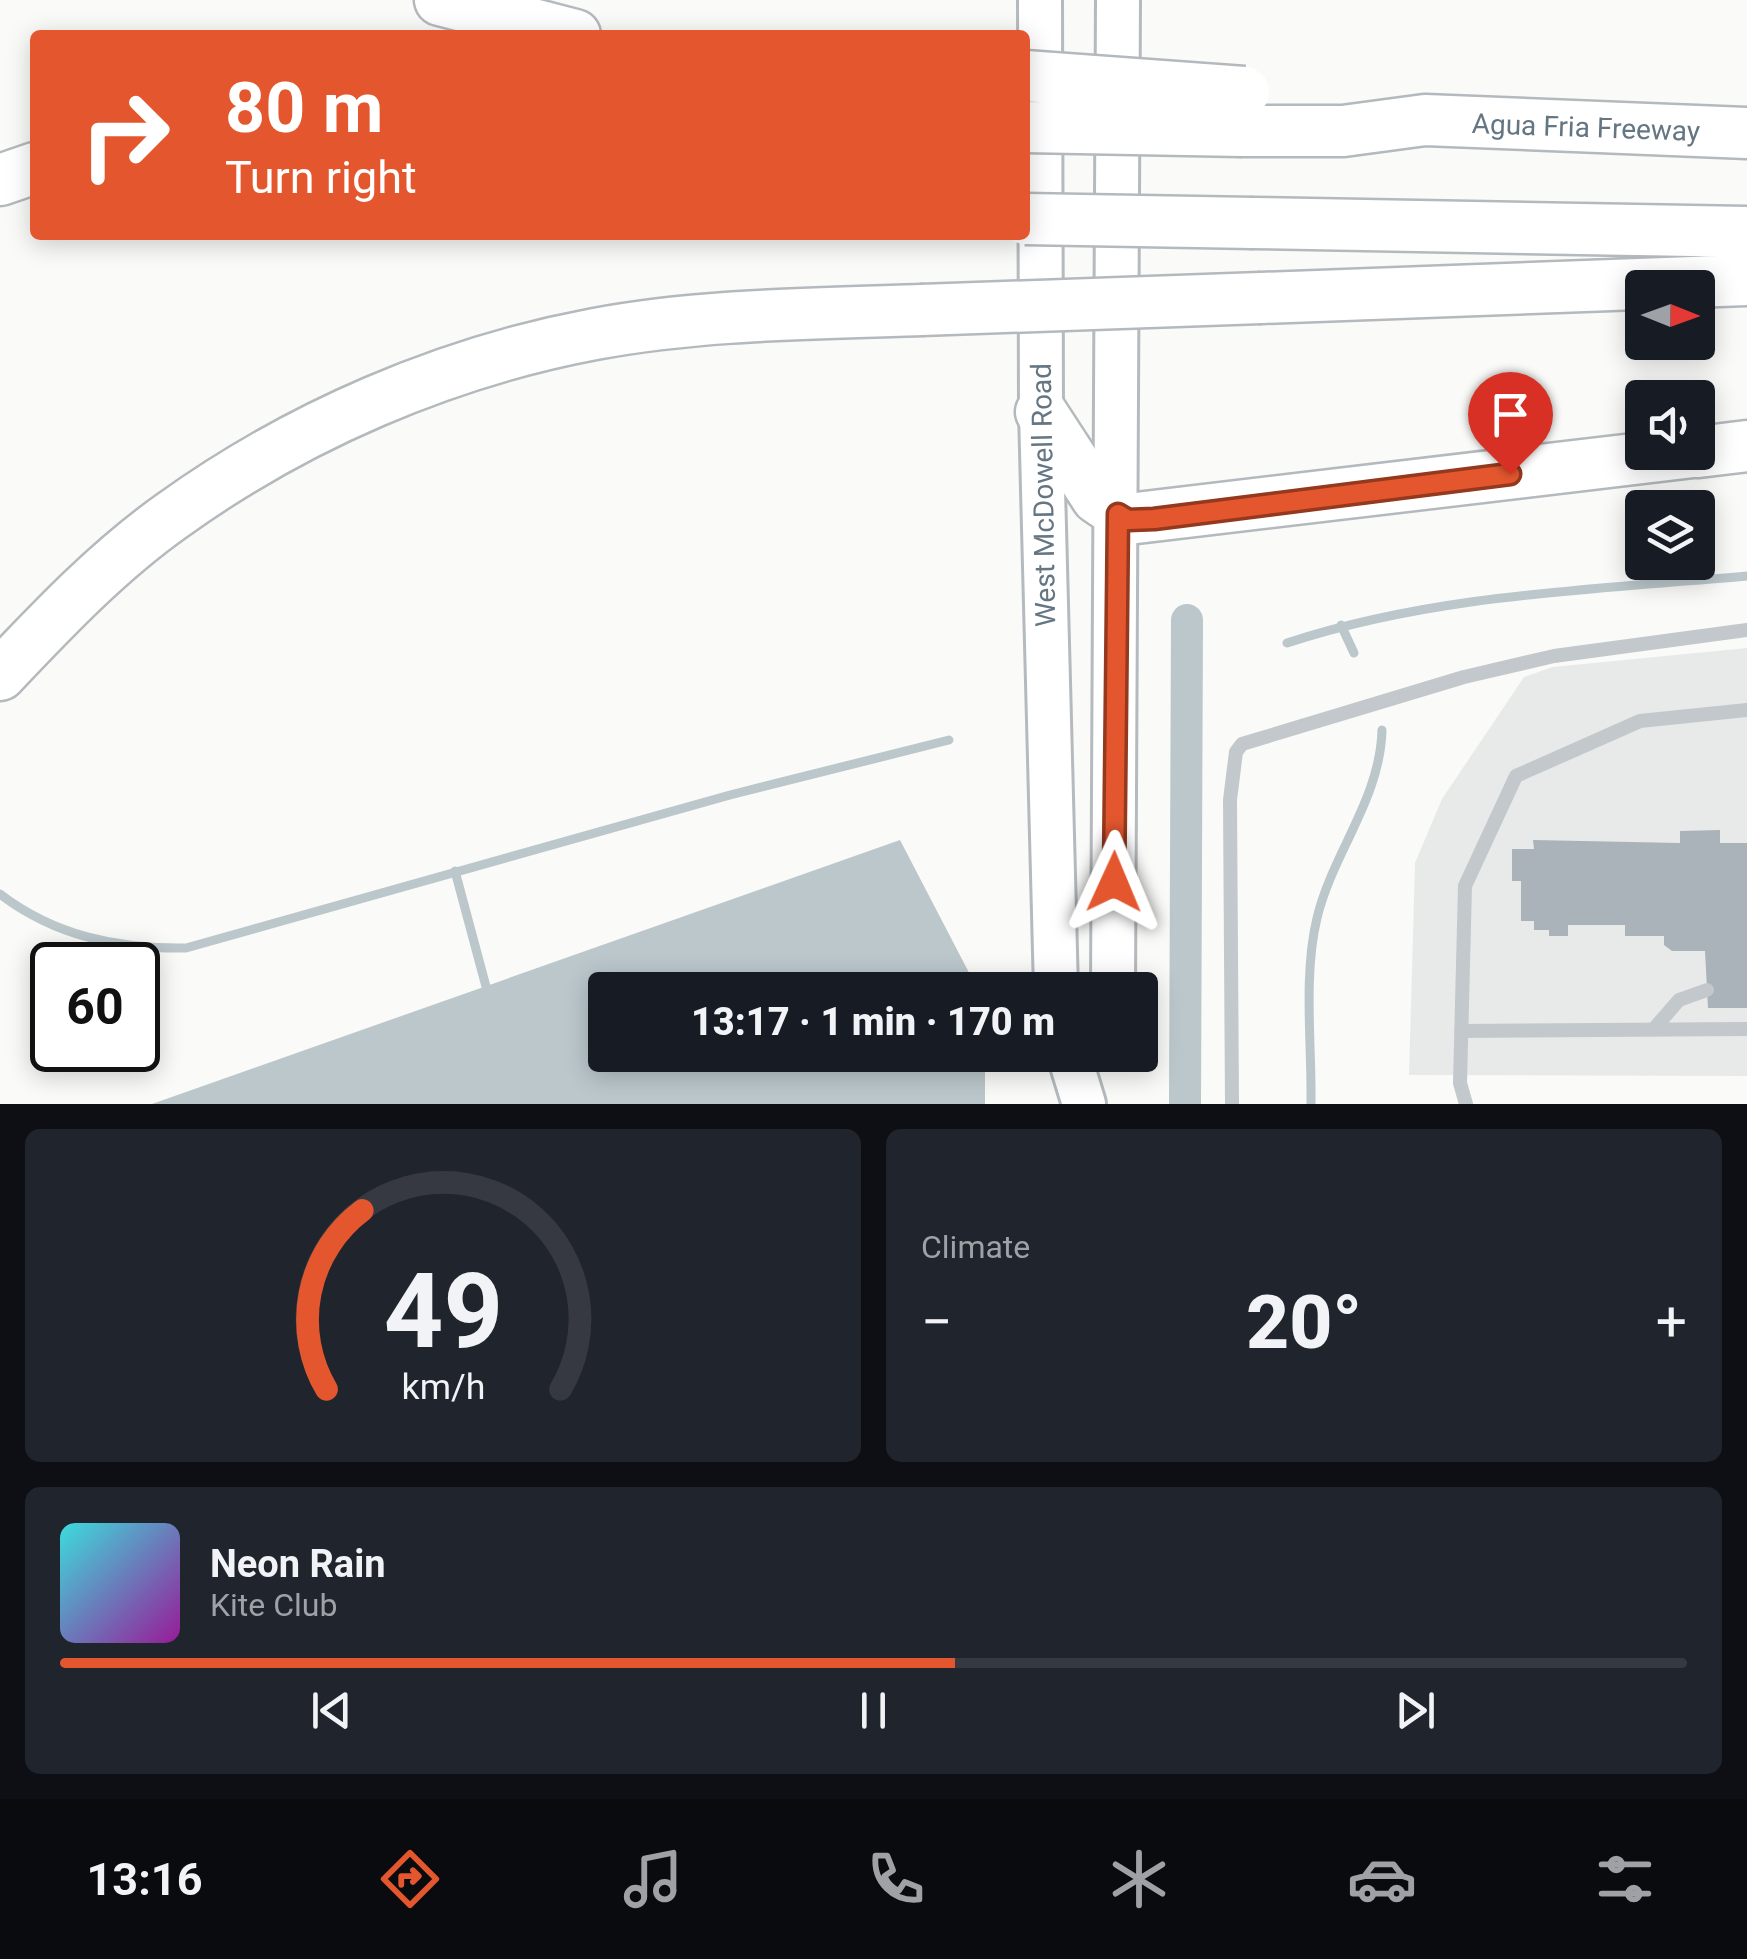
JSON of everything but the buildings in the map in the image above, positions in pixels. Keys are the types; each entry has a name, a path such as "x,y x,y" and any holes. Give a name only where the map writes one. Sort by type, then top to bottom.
{"highway":[{"path":"440,0 556,30"},
{"path":"1030,77 1243,111"},
{"name":"Agua Fria Freeway","path":"1243,111 1345,102 1425,120 1747,133"},
{"path":"1030,127 1243,111"},
{"path":"0,148 30,157"},
{"path":"0,180 30,170"},
{"path":"1030,219 1747,232"},
{"path":"0,675 94,582 169,518 244,469 334,421 450,371 523,350 595,334 720,318 1747,280"},
{"path":"1040,412 1097,498 1128,520 1625,461"},
{"path":"1715,450 1747,446"}],"main road":[{"name":"West McDowell Road","path":"1040,0 1040,412 1056,972"},
{"path":"1113,972 1118,0"},
{"path":"1075,1072 1084,1100"},
{"path":"1084,1100 1094,1072"}],"lane":[{"path":"1232,1104 1230,800 1236,752 1242,744 1464,677 1554,656 1747,630"},
{"path":"1466,1104 1460,1083 1465,886 1516,776 1640,720 1747,710"},
{"path":"1653,1030 1679,1000 1707,990"},
{"path":"1461,1031 1747,1030"}],"shaded area":[{"path":"1747,648 1747,1076 1409,1075 1415,863 1442,799 1524,677 1553,667"},
{"path":"900,840 969,972 588,972 588,1072 985,1072 985,1104 152,1104"}],"waterway":[{"path":"1287,643 1343,627 1457,604 1747,576"},
{"path":"1185,1104 1187,620"},
{"path":"1341,625 1354,653"},
{"path":"1311,1104 1309,987 1317,918 1373,780 1382,730"},
{"path":"0,894 43,920 88,937 136,946 186,948 730,795 949,740"},
{"path":"455,871 488,994"}],"route":[{"path":"1114,882 1118,514 1128,520 1154,519 1510,474"}]}
